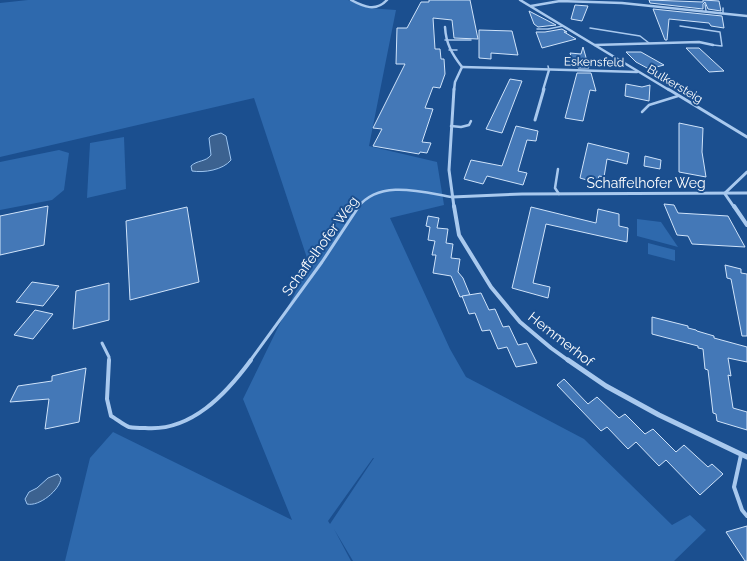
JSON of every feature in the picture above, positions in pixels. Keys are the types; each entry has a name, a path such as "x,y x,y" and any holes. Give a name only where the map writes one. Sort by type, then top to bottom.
{"street":[{"path":"351,0 364,6 374,8 383,5 387,0"},
{"name":"Bulkersteig","path":"520,0 747,137"},
{"path":"530,6 560,1 622,2 747,16"},
{"path":"445,27 445,40 449,50 462,67"},
{"name":"Bulkersteig","path":"595,45 699,42 713,45"},
{"name":"Eskensfeld","path":"462,67 638,72"},
{"name":"Hemmerhof","path":"462,67 455,82 453,92 449,170 452,197 459,235 491,287 520,322 551,348 606,386 747,457"},
{"name":"Eskensfeld","path":"535,120 549,70"},
{"path":"747,172 725,194 747,225"},
{"name":"Schaffelhofer Weg","path":"452,197 522,194 747,194"}],"lane":[{"path":"705,4 706,11"},
{"path":"722,8 723,13"},
{"path":"537,29 548,29 563,26"},
{"name":"Bulkersteig","path":"680,26 720,32 722,46 713,45"},
{"path":"590,28 640,36 649,43"},
{"path":"445,40 472,40"},
{"path":"449,50 457,50"},
{"path":"517,65 518,69"},
{"path":"548,66 549,70"},
{"path":"642,112 649,105 678,96"},
{"path":"451,126 462,127 469,125 471,121"},
{"path":"558,169 555,188 559,194"},
{"name":"Schaffelhofer Weg","path":"102,343 109,357 107,399 111,416 129,426 154,429 178,424 205,410 233,384 322,262 364,200 385,191 404,189 452,197"},
{"path":"741,455 734,487 742,510 747,516"}],"shaded area":[{"path":"28,0 348,0 368,8 396,10 369,146 437,162 444,205 390,218 450,349 466,377 584,439 672,525 690,515 706,530 674,561 353,561 334,529 351,561 65,561 90,458 113,432 292,520 243,399 309,264 254,98 0,157 0,3","holes":["374,458 330,524 328,521"]},
{"path":"221,133 226,136 231,160 223,166 213,170 202,172 192,171 191,166 207,159 211,155 209,138"},
{"path":"124,137 126,189 87,198 90,143"},
{"path":"59,150 69,153 64,190 52,200 0,210 0,162"},
{"path":"637,219 661,222 678,247 637,236"},
{"path":"648,243 675,250 675,261 648,254"},
{"path":"58,474 61,478 60,483 48,497 37,503 27,504 25,499 29,492 37,488 48,478"}],"building":[{"path":"429,0 470,0 478,39 454,38 452,20 433,18 435,49 440,49 441,59 444,59 445,74 440,88 433,87 425,108 433,109 422,142 431,143 427,153 420,152 419,154 373,146 382,129 373,128 405,64 396,64 397,28 407,28 421,2 429,2"},
{"path":"649,0 703,2 703,0 719,1 721,11 708,9 705,2 703,4 703,9 650,3"},
{"path":"575,5 588,6 582,21 571,19"},
{"path":"653,9 722,16 724,28 711,26 709,23 669,19 667,40 665,40"},
{"path":"529,11 556,25 538,27 534,24"},
{"path":"562,29 567,32 564,32 576,39 542,48 536,32"},
{"path":"479,30 512,31 518,55 491,53 491,59 479,58"},
{"path":"583,47 589,68 578,68 579,65 574,65 570,53 581,54"},
{"path":"686,48 699,48 724,71 709,72"},
{"path":"626,52 641,52 664,65 649,69 636,62"},
{"path":"577,73 591,73 596,91 590,90 583,121 565,118"},
{"path":"510,79 522,81 502,133 486,129"},
{"path":"626,84 642,87 650,85 649,101 625,96"},
{"path":"679,123 703,128 702,152 706,177 679,172"},
{"path":"516,126 538,131 536,141 527,140 518,171 527,173 523,185 487,176 483,184 464,179 471,160 502,166"},
{"path":"588,143 629,153 627,164 607,159 604,177 599,176 597,183 580,178"},
{"path":"645,156 661,160 660,169 644,166"},
{"path":"664,204 674,205 678,213 728,216 745,247 692,244 688,236 677,235"},
{"path":"48,206 44,245 0,255 0,216"},
{"path":"187,207 199,282 130,300 126,221"},
{"path":"531,207 596,223 598,209 619,214 619,226 628,228 627,242 546,224 533,283 550,287 548,298 512,288"},
{"path":"428,216 439,218 437,228 448,229 446,243 453,244 451,258 460,259 458,272 463,278 470,295 460,297 451,276 433,273 436,255 432,255 435,241 428,240 430,227 426,226"},
{"path":"725,265 741,269 741,273 747,274 747,336 742,336 731,279 727,278"},
{"path":"32,282 59,286 43,306 16,302"},
{"path":"109,283 109,320 73,329 76,291"},
{"path":"481,293 489,310 495,309 503,327 509,326 518,345 527,343 537,363 516,367 507,347 498,349 490,330 482,331 475,313 469,314 462,296"},
{"path":"35,310 53,314 33,339 14,335"},
{"path":"652,317 688,326 688,328 714,336 714,338 747,347 747,362 728,358 731,376 728,375 733,408 747,412 747,430 717,421 716,414 713,413 708,370 705,369 703,349 698,348 698,346 652,334"},
{"path":"86,368 79,422 45,429 49,399 10,402 18,386 52,381 52,376"},
{"path":"564,379 588,404 597,397 619,418 625,414 645,434 653,429 676,452 684,445 708,467 712,464 723,474 700,495 666,460 659,466 636,442 628,449 607,427 601,431 557,385"},
{"path":"747,526 747,561 745,561 726,532"}]}
